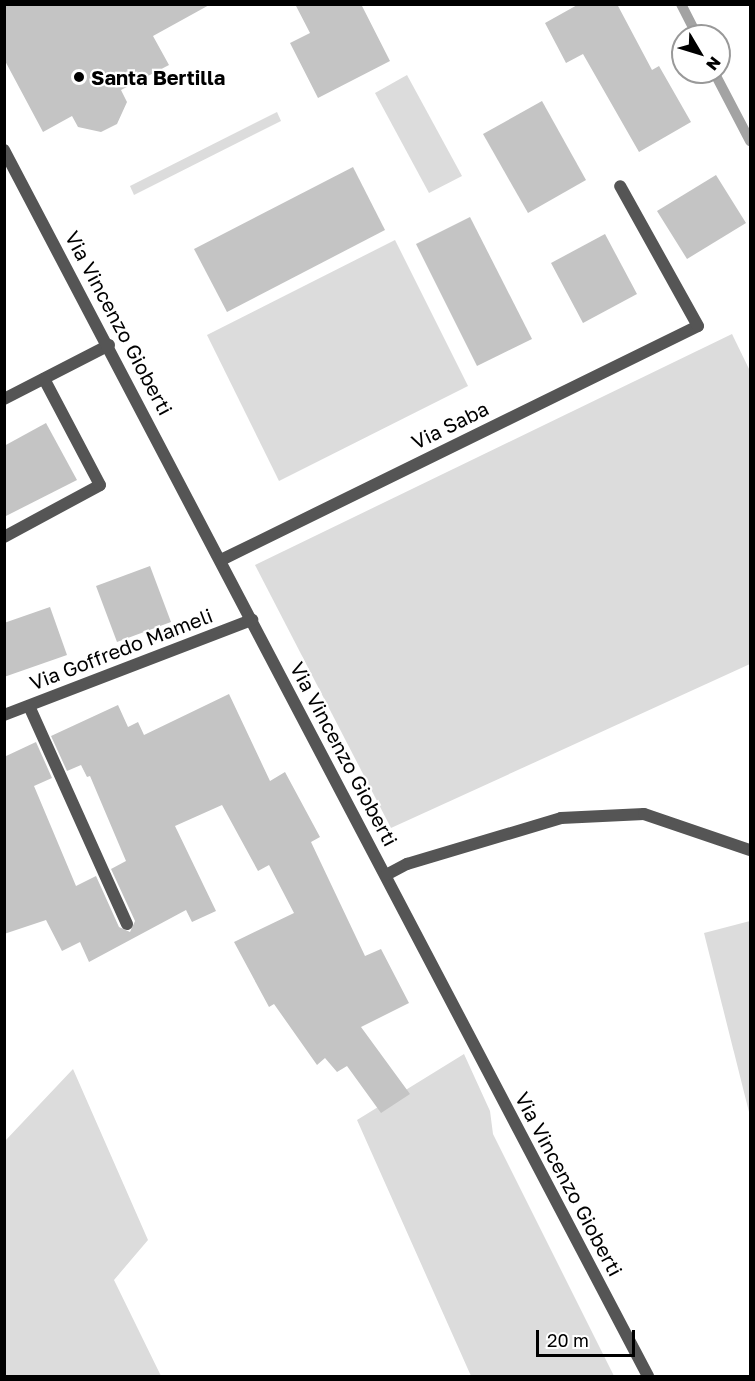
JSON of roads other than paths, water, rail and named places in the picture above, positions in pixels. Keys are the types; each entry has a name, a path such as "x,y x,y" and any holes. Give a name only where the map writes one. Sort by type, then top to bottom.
{"street":[{"name":"Via Vincenzo Gioberti","path":"4,150 109,345 648,1377"},
{"name":"Via Saba","path":"221,560 698,326 620,186"},
{"path":"4,399 109,345"},
{"path":"4,537 100,485 44,379"},
{"name":"Via Goffredo Mameli","path":"4,715 252,620"},
{"path":"29,706 127,924"},
{"path":"386,876 440,854 561,818 644,814 750,850"}],"waterway":[{"path":"681,4 691,24"},
{"path":"720,84 750,141"}],"place":[{"name":"Santa Bertilla","path":"79,77"}]}
